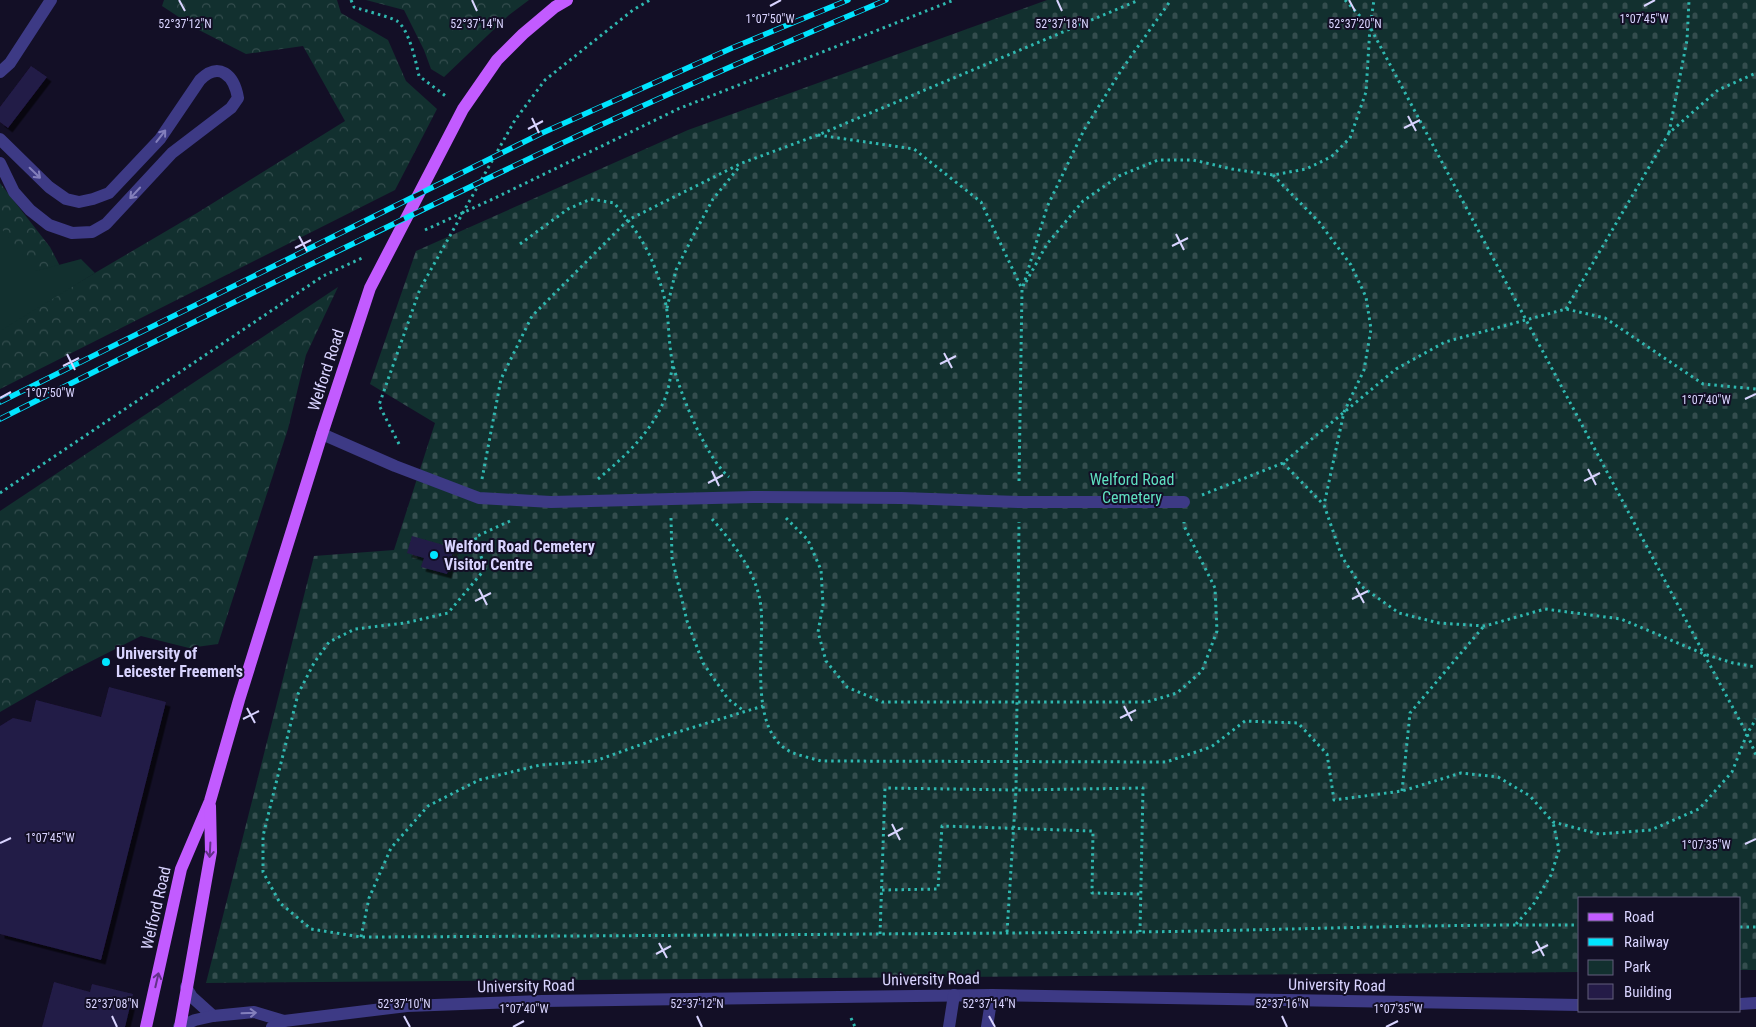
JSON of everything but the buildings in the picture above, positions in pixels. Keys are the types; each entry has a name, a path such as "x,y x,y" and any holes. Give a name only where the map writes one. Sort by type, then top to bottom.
{"main road":[{"name":"Welford Road","path":"146,1027 182,869 210,801 239,700 322,434 370,288 463,109 498,60 523,34 567,0"},
{"name":"Welford Road","path":"180,1027 211,852 210,801"}],"street":[{"path":"0,72 10,63 51,0"},
{"path":"0,139 49,187 66,199 79,202 93,200 109,193 160,139 200,80 208,72 219,71 230,77 236,87 238,98 230,108 172,153 106,224 92,232 72,233 49,225 30,210 14,192 0,163"},
{"path":"322,434 394,466 479,498 551,502 753,497 902,498 1019,502 1184,502"},
{"path":"186,987 192,997 213,1016"},
{"path":"949,1027 954,995"},
{"path":"987,1027 992,995"},
{"name":"University Road","path":"272,1027 284,1021 407,1006 552,1001 992,995 1578,1005"},
{"path":"1741,1004 1756,1003"},
{"name":"University Road","path":"213,1016 254,1012 284,1021"},
{"name":"Welford Road","path":"180,1027 195,1020 213,1016"}],"path":[{"path":"351,0 354,7 396,21 407,35 417,63 419,76 463,109"},
{"path":"394,466 403,452 379,405 420,289 516,120 546,80 633,10 650,0"},
{"path":"423,231 678,109 954,0"},
{"path":"479,498 501,379 532,316 628,220 742,163 818,135 1139,0"},
{"path":"1007,932 1016,790 1022,290 1048,207 1084,130 1122,69 1171,0"},
{"path":"1346,0 1370,27 1747,734 1756,755"},
{"path":"1022,290 1047,244 1082,201 1119,176 1158,160 1193,160 1232,170 1273,176 1306,169 1331,157 1350,138 1366,92 1370,27 1374,0"},
{"path":"1669,133 1687,40 1689,0"},
{"path":"1566,310 1669,133 1718,90 1756,73"},
{"path":"818,135 914,149 981,202 1022,290"},
{"path":"666,310 676,270 693,236 713,199 742,163"},
{"path":"1273,176 1319,222 1350,265 1366,297 1371,329 1364,370 1344,412 1324,506"},
{"path":"520,244 568,208 591,199 614,203 644,242 656,271 666,310 673,364 687,405 705,443 723,471 753,497"},
{"path":"0,492 323,276 368,256"},
{"path":"783,515 808,540 820,570 823,605 818,632 826,661 847,687 882,702 1147,702 1177,693 1202,671 1216,631 1215,588 1184,526 1184,502 1283,463 1396,369 1444,342 1566,310 1605,318 1703,384 1756,389"},
{"path":"568,502 624,458 647,432 664,401 673,364"},
{"path":"1283,463 1324,506 1342,557 1361,586 1399,613 1438,623 1485,626 1545,609 1611,617 1621,619 1704,654 1733,663 1756,667"},
{"path":"671,499 672,558 687,621 703,663 728,699 744,712"},
{"path":"518,518 475,537 485,569 448,613 405,623 355,629 329,642 314,663 298,694 263,836 263,872 280,903 311,928 360,937 1140,932 1578,925"},
{"path":"710,518 734,544 752,576 761,607 760,671 763,706 772,736 790,752 821,761 1016,760 1166,762 1211,747 1245,721 1298,723 1327,754 1334,800 1402,791 1461,773 1498,777 1530,796 1553,822 1559,850 1551,875 1533,905 1515,925"},
{"path":"1402,791 1410,714 1485,626"},
{"path":"360,937 369,898 391,848 428,806 479,780 540,765 595,761 668,735 763,706"},
{"path":"1553,822 1599,834 1651,830 1699,810 1732,772 1747,734 1756,719"},
{"path":"880,934 885,788 1016,790 1143,788 1140,932"},
{"path":"882,890 938,889 942,826 1093,831 1092,894 1142,894"},
{"path":"1741,927 1756,927"}],"green space":[{"path":"164,0 337,0 341,13 388,40 406,81 437,109 395,190 0,389 0,183 50,247 71,287 197,213 345,121 303,46 246,54 197,29 162,6"},
{"path":"366,0 529,0 509,15 444,77 431,69 424,50 404,10"},
{"name":"Welford Road Cemetery","path":"1047,0 1756,0 1756,970 1741,970 1741,897 1578,897 1578,972 206,983 314,556 394,550 435,423 370,384 416,251 688,130"},
{"path":"0,227 36,271 81,259 95,273 0,331"},
{"path":"338,287 306,355 288,429 218,644 189,648 141,636 64,675 0,712 0,511"}],"railway":[{"path":"0,402 540,134 732,48 848,0"},
{"path":"0,419 284,277 499,173 688,85 886,0"}],"place":[{"name":"Welford Road Cemetery Visitor Centre","path":"434,555"},
{"name":"University of Leicester Freemen's","path":"106,662"}]}
